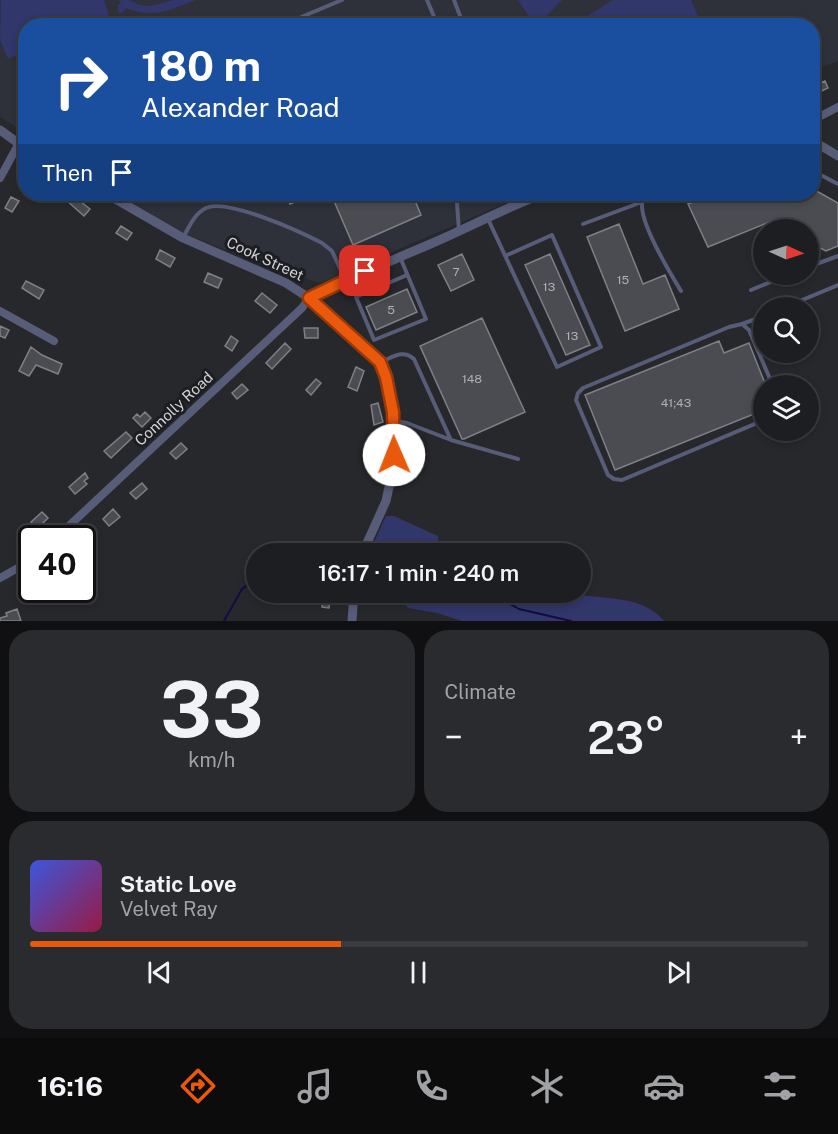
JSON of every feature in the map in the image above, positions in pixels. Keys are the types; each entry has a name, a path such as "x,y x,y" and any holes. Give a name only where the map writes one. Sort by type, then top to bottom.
{"street":[{"path":"820,116 838,107"},
{"path":"828,112 838,113"},
{"path":"0,130 18,141"},
{"path":"820,145 838,156"},
{"path":"0,178 18,151"},
{"name":"Cook Street","path":"119,201 183,238 286,282 309,298 380,362"},
{"path":"309,298 526,201"},
{"name":"Connolly Road","path":"70,525 302,308 309,298"},
{"path":"0,311 54,341"},
{"path":"367,543 390,489 393,468 393,421 387,383 380,362"},
{"path":"0,578 18,568"},
{"path":"352,621 353,603"}],"lane":[{"path":"299,18 342,0"},
{"path":"427,0 435,18"},
{"path":"454,0 462,18"},
{"path":"820,175 838,184"},
{"path":"457,201 459,231"},
{"path":"583,224 642,202 644,215 662,259 681,291"},
{"path":"183,238 199,213 213,206 230,206 322,243 332,251 345,280"},
{"path":"487,218 557,367 601,347 552,235 505,256"},
{"path":"819,263 838,256"},
{"path":"400,257 426,319 374,340 356,297 407,275"},
{"path":"751,290 763,285"},
{"path":"809,297 838,285"},
{"path":"753,320 729,327 583,388 576,400 608,475 614,479 622,480 753,425"},
{"path":"742,324 749,330 768,375"},
{"path":"380,362 402,353 414,359 451,440"},
{"path":"393,421 407,423 451,440 518,459"}],"shaded area":[{"path":"0,0 838,0 838,61 820,68 820,18 18,18 18,129 0,117"},
{"path":"1,0 104,0 109,15 102,18 18,18 18,54 8,59 0,40"},
{"path":"119,0 130,0 140,5 150,6 173,0 196,0 162,12 145,13 126,8 122,13 118,12 118,5 121,3"},
{"path":"518,0 562,0 545,18 530,18"},
{"path":"613,0 691,0 699,18 584,18"},
{"path":"130,201 511,201 320,283 272,269 176,230"},
{"path":"386,516 394,516 438,536 438,543 374,543"},
{"path":"475,542 478,543 452,543"},
{"path":"591,596 636,603 656,613 664,621 462,621 437,613 408,608 405,603 591,603"}],"building":[{"path":"825,81 828,88 820,92 820,83"},
{"path":"820,193 838,203 838,246 826,251 819,248 819,219 753,219 753,229 708,247 688,204 696,201 820,201"},
{"path":"11,197 19,201 12,212 5,208"},
{"path":"67,201 80,201 90,209 84,216"},
{"path":"334,201 413,201 416,203 421,215 353,245"},
{"path":"619,224 643,284 665,275 679,309 625,331 587,237"},
{"path":"121,226 132,233 127,240 116,233"},
{"path":"160,250 175,258 170,267 156,259"},
{"path":"462,254 474,280 451,291 438,265"},
{"path":"550,254 590,345 566,355 525,265"},
{"path":"208,273 222,279 218,288 204,282"},
{"path":"26,281 44,290 39,299 22,288"},
{"path":"407,289 417,312 376,330 366,307"},
{"path":"262,293 277,305 270,313 255,301"},
{"path":"482,318 525,412 462,439 420,346"},
{"path":"0,326 9,330 5,338 0,336"},
{"path":"304,328 318,328 318,338 305,338"},
{"path":"231,336 238,341 232,351 225,346"},
{"path":"719,341 724,353 749,343 753,353 753,363 757,363 762,375 753,375 753,414 615,470 585,395"},
{"path":"285,343 291,349 272,369 266,363"},
{"path":"31,347 62,364 58,374 36,365 29,376 19,371"},
{"path":"356,367 364,371 357,391 348,387"},
{"path":"316,379 321,383 311,395 306,390"},
{"path":"242,384 248,390 237,399 232,393"},
{"path":"378,403 383,422 374,425 371,405"},
{"path":"145,412 151,418 142,427 133,418 137,414 140,417"},
{"path":"126,432 132,438 111,458 104,451"},
{"path":"181,443 187,449 176,459 170,453"},
{"path":"85,473 88,478 84,481 87,484 75,494 69,487"},
{"path":"142,483 147,489 136,499 130,493"},
{"path":"113,509 120,517 109,526 103,519"},
{"path":"42,512 48,518 41,525 34,525 31,522"},
{"path":"322,603 329,603 329,608 322,607"},
{"path":"17,609 21,621 0,621 0,618 7,616 6,613"}],"waterway":[{"path":"224,621 246,586"},
{"path":"508,603 519,609 571,621"}],"route":[{"path":"365,271 309,298 380,362 386,377 393,412 394,455"}]}
